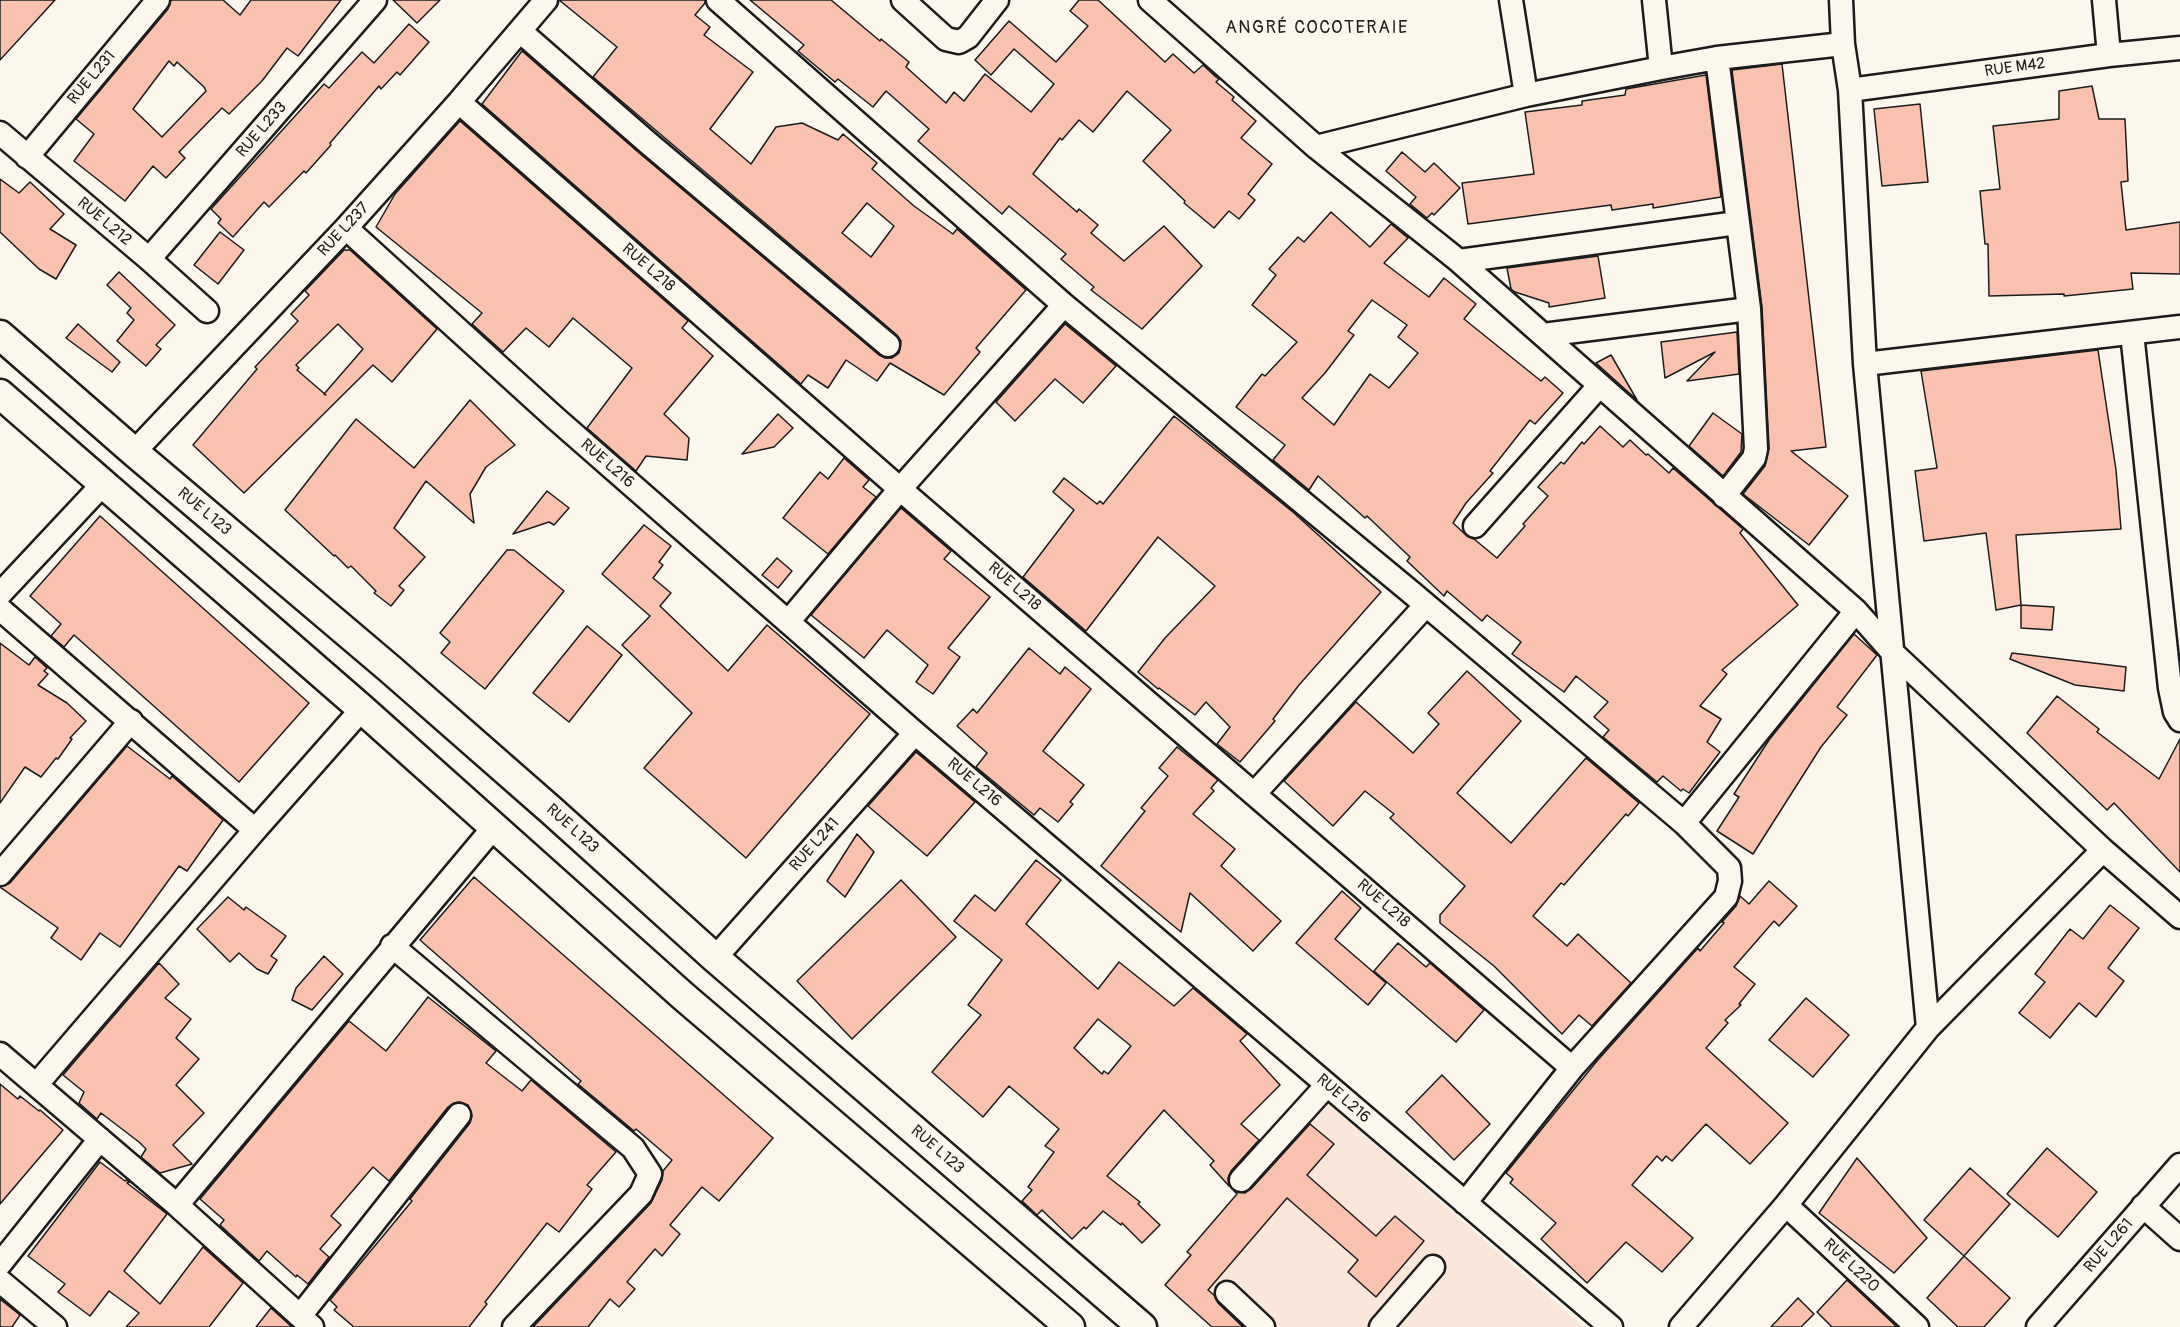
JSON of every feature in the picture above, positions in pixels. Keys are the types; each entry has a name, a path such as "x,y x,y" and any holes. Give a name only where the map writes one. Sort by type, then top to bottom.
{"main road":[{"name":"RUE L123","path":"0,335 390,669 715,958 1142,1327"},
{"path":"0,394 362,709 683,996 1070,1327"}],"street":[{"name":"RUE L231","path":"27,157 158,0"},
{"name":"RUE L233","path":"149,259 375,0"},
{"name":"RUE L237","path":"134,452 346,228 459,102 546,0"},
{"path":"718,0 1064,304 1684,823 1729,868 1730,881 1726,897 1572,1068 1465,1203"},
{"path":"903,0 946,39 959,42 968,36 997,0"},
{"path":"1150,0 1316,147 1459,261 1856,611 1894,654 2103,850 2180,917"},
{"path":"1510,0 1526,95"},
{"path":"1654,0 1661,68"},
{"path":"1841,0 1843,44 1850,90 1865,364 1928,1028"},
{"path":"2104,0 2109,54"},
{"path":"520,30 647,142 888,345"},
{"path":"1316,147 1526,95 1661,68 1717,58 1843,44"},
{"name":"RUE M42","path":"1850,90 2109,54 2180,48"},
{"path":"1717,58 1749,309 1756,449 1754,458 1724,496"},
{"name":"RUE L218","path":"459,102 900,489 1572,1068"},
{"name":"RUE L212","path":"0,133 207,311"},
{"path":"1459,261 1737,223"},
{"name":"RUE L216","path":"346,228 554,417 915,733 1611,1327"},
{"path":"788,621 900,489 1064,304"},
{"path":"1543,335 1749,309"},
{"path":"1865,364 2180,327"},
{"path":"2132,333 2169,688 2175,712 2180,720"},
{"path":"1475,526 1599,386"},
{"path":"4,582 103,484"},
{"path":"1255,793 1426,605"},
{"path":"0,609 255,830"},
{"path":"1684,823 1856,611"},
{"path":"37,1084 362,709"},
{"path":"0,874 131,721"},
{"name":"RUE L241","path":"715,958 915,733"},
{"path":"177,1205 494,827"},
{"path":"1681,1327 1786,1205 1928,1028 2103,850"},
{"path":"392,946 633,1148 650,1174 641,1194 514,1327"},
{"path":"0,1054 177,1205 306,1322 459,1115"},
{"path":"1242,1180 1327,1085"},
{"path":"0,1264 100,1139"},
{"name":"RUE L261","path":"2038,1327 2180,1165"},
{"name":"RUE L220","path":"1786,1205 1917,1327"},
{"path":"2143,1206 2180,1239"},
{"path":"1381,1327 1433,1267"},
{"path":"0,1281 55,1327"},
{"path":"1227,1293 1263,1327"}],"shaded area":[{"path":"1322,1098 1584,1327 1214,1327 1163,1283"}],"building":[{"path":"0,0 55,0 0,60"},
{"path":"171,0 223,0 240,15 251,0 341,0 298,56 287,48 262,81 229,114 222,108 179,152 185,158 166,178 153,166 125,201 74,161 94,134 76,119 168,9","holes":["169,61 174,66 177,62 206,91 162,137 133,109"]},
{"path":"393,0 440,0 417,23"},
{"path":"559,0 705,0 695,15 710,27 704,35 753,72 710,129 751,164 776,127 802,123 838,140 843,134 877,163 872,169 914,206 953,234 957,229 1026,290 976,348 980,352 944,395 890,363 877,381 846,360 828,388 808,375 801,384 482,104 522,51 879,355 892,358 899,353 901,341 897,335 593,77 617,47","holes":["867,203 894,226 871,257 842,233"]},
{"path":"750,0 831,0 909,62 906,67 946,103 954,92 964,101 985,74 1031,112 1054,84 1014,49 991,75 975,60 1009,21 1056,62 1088,26 1070,11 1079,0 1098,0 1165,62 1173,54 1194,73 1203,65 1219,79 1216,82 1234,97 1232,100 1256,121 1241,138 1272,164 1248,194 1255,200 1239,219 1229,211 1214,228 1184,203 1185,201 1143,161 1171,130 1127,91 1093,132 1079,120 1062,140 1060,138 1033,174 1077,212 1079,209 1098,225 1091,233 1124,261 1164,226 1202,266 1142,329 1091,290 1094,287 1061,259 1066,254 1009,206 1002,214 918,141 929,129 886,91 873,107 838,79 835,82 798,51 804,45"},
{"path":"409,24 429,42 400,75 397,72 381,89 379,86 306,173 304,171 269,207 264,202 233,237 218,223 221,219 211,209 324,84 329,88 362,52 374,63"},
{"path":"1782,64 1826,447 1791,451 1848,496 1809,545 1743,494 1765,466 1769,448 1762,307 1732,70"},
{"path":"1706,75 1721,197 1653,208 1653,204 1612,210 1611,205 1468,224 1462,183 1534,174 1525,112 1582,105 1582,101 1625,95 1626,89"},
{"path":"2092,86 2099,119 2125,119 2128,181 2121,182 2126,230 2180,222 2180,274 2131,273 2133,289 2064,296 2064,294 1989,296 1988,244 1985,244 1980,191 2000,189 1993,126 2059,119 2059,91"},
{"path":"1920,104 1928,182 1882,186 1874,109"},
{"path":"460,121 688,321 682,328 713,356 664,414 689,438 687,460 646,456 636,471 587,428 632,368 573,318 549,347 526,328 503,352 472,324 482,313 376,227 395,194"},
{"path":"1402,152 1425,172 1434,163 1460,188 1434,215 1432,213 1427,218 1410,204 1416,197 1386,171"},
{"path":"0,179 19,193 30,182 64,214 50,229 76,245 56,279 39,269 0,232"},
{"path":"1331,212 1370,247 1391,224 1408,238 1384,263 1429,297 1444,278 1476,304 1464,319 1541,381 1545,377 1563,393 1535,424 1530,420 1490,471 1493,473 1466,503 1453,523 1467,536 1497,558 1548,496 1538,487 1561,462 1564,464 1582,442 1584,444 1600,426 1623,447 1630,440 1669,473 1673,468 1743,529 1740,533 1798,605 1722,670 1727,674 1700,706 1721,719 1707,742 1720,752 1689,793 1683,789 1681,791 1663,776 1657,782 1603,737 1609,730 1594,717 1608,702 1576,676 1564,692 1512,654 1521,642 1487,615 1482,621 1447,591 1444,596 1407,561 1410,557 1367,516 1365,518 1318,476 1309,490 1273,460 1285,445 1236,407 1262,374 1265,376 1297,342 1252,305 1276,275 1269,269 1298,237 1304,242","holes":["1372,300 1407,325 1398,337 1418,353 1389,388 1370,374 1334,425 1302,398 1325,373 1354,335 1348,331"]},
{"path":"220,232 244,250 218,284 194,265"},
{"path":"344,250 350,250 437,329 392,382 373,365 244,493 193,445 257,369 255,367 298,321 291,314 309,295 305,291","holes":["338,324 363,349 324,394 297,370 299,368 296,365"]},
{"path":"1598,256 1605,298 1549,307 1549,303 1511,289 1507,268"},
{"path":"119,272 175,325 156,345 161,349 146,366 117,341 134,320 127,313 131,308 107,285"},
{"path":"78,324 120,362 112,372 66,338"},
{"path":"1065,324 1116,366 1083,403 1055,379 1015,421 996,402"},
{"path":"1737,332 1739,374 1687,381 1715,352 1665,378 1661,342"},
{"path":"2098,350 2116,470 2121,529 2016,535 2021,605 1996,610 1986,533 1924,541 1915,471 1937,468 1921,371"},
{"path":"1611,355 1637,400 1596,363"},
{"path":"470,400 515,445 486,467 470,494 474,523 426,481 394,528 425,557 399,586 404,590 391,606 374,593 376,591 351,566 348,568 285,510 356,419 414,468"},
{"path":"1713,413 1742,434 1741,452 1723,476 1689,446"},
{"path":"778,414 793,428 774,447 742,454"},
{"path":"1174,416 1294,513 1381,592 1299,685 1273,719 1275,721 1240,762 1217,744 1230,727 1206,702 1195,715 1138,672 1165,638 1215,586 1158,537 1086,631 1023,577 1074,510 1053,492 1064,478 1097,504 1100,501 1103,504"},
{"path":"844,458 869,480 863,487 876,497 828,554 783,518 820,472 828,479"},
{"path":"547,491 569,508 554,525 549,522 513,534"},
{"path":"901,508 951,551 944,559 990,597 948,648 960,657 933,694 916,682 928,665 887,630 864,658 811,615"},
{"path":"100,516 309,703 239,782 74,635 64,647 51,636 61,624 30,596"},
{"path":"644,525 671,546 659,562 663,565 653,578 671,593 660,606 728,671 767,625 870,714 746,858 644,768 692,713 622,645 650,616 602,574"},
{"path":"507,550 514,550 564,591 485,689 441,653 450,642 440,633"},
{"path":"777,558 792,571 778,588 762,575"},
{"path":"2021,605 2054,607 2052,630 2021,628"},
{"path":"587,626 622,655 569,722 533,693"},
{"path":"1854,634 1877,655 1837,707 1847,715 1821,747 1753,854 1717,831 1739,797 1734,794 1769,740"},
{"path":"0,643 29,665 35,657 47,668 44,671 48,674 38,685 67,703 86,721 70,738 72,739 58,759 56,758 41,777 25,767 0,803"},
{"path":"1029,648 1060,674 1065,667 1091,689 1043,751 1084,785 1070,802 1073,804 1058,822 1040,808 1034,815 976,767 987,753 957,726 973,709 977,713"},
{"path":"2012,653 2126,667 2124,691 2075,685 2010,659"},
{"path":"1467,671 1521,721 1457,793 1511,843 1586,758 1639,803 1628,816 1626,814 1564,885 1561,883 1533,916 1567,946 1578,934 1631,983 1592,1026 1579,1015 1562,1034 1494,966 1440,923 1440,915 1465,886 1390,818 1394,814 1365,791 1333,826 1284,781 1356,702 1413,753 1439,724 1428,713"},
{"path":"2057,696 2099,729 2097,732 2159,779 2180,739 2180,872 2114,803 2107,810 2027,733"},
{"path":"127,746 170,779 172,776 223,820 187,871 179,866 120,947 100,933 81,960 51,938 58,928 0,887 10,883"},
{"path":"1177,747 1218,780 1211,788 1214,791 1193,814 1235,849 1221,866 1281,921 1253,951 1190,893 1181,932 1101,866 1145,811 1141,808 1168,776 1159,768"},
{"path":"916,752 975,802 927,856 868,806"},
{"path":"857,834 874,852 845,897 827,881"},
{"path":"1036,860 1061,880 1026,924 1098,989 1119,962 1174,1006 1193,988 1247,1034 1240,1041 1280,1085 1241,1124 1259,1140 1231,1171 1228,1178 1229,1186 1210,1165 1214,1161 1164,1110 1107,1176 1140,1202 1138,1204 1160,1225 1142,1243 1122,1223 1121,1225 1103,1211 1086,1229 1084,1227 1072,1239 1042,1210 1037,1215 1022,1201 1032,1190 1028,1187 1054,1152 1045,1146 1059,1129 1009,1086 983,1117 932,1072 981,1015 968,1005 1002,960 954,921 975,895 995,911","holes":["1098,1019 1131,1046 1108,1074 1104,1071 1102,1074 1074,1048"]},
{"path":"474,877 773,1138 719,1201 702,1187 670,1225 680,1234 662,1256 655,1249 627,1282 635,1289 619,1307 610,1299 588,1327 533,1327 651,1203 662,1180 663,1171 672,1160 578,1084 581,1081 420,940"},
{"path":"901,880 956,937 852,1039 797,981"},
{"path":"1769,881 1797,906 1779,926 1774,921 1734,967 1755,984 1739,1004 1741,1005 1725,1020 1728,1023 1706,1048 1788,1123 1750,1164 1706,1124 1672,1161 1666,1156 1662,1161 1657,1156 1632,1185 1693,1238 1662,1272 1626,1242 1587,1283 1541,1239 1556,1223 1510,1183 1513,1179 1506,1173 1597,1061 1698,948 1700,951 1724,923 1722,922 1736,906 1740,896 1749,904"},
{"path":"1342,891 1361,908 1335,939 1386,983 1368,1005 1296,943"},
{"path":"228,897 244,910 246,907 286,936 271,956 277,960 268,974 257,969 239,953 230,962 197,929"},
{"path":"2110,905 2139,928 2108,968 2124,981 2096,1017 2079,1003 2050,1038 2019,1013 2045,982 2035,974 2070,929 2083,939"},
{"path":"1398,943 1426,967 1430,963 1484,1010 1456,1042 1374,971"},
{"path":"324,956 343,974 312,1010 292,1000 296,988"},
{"path":"159,963 179,984 165,998 191,1019 176,1038 199,1059 176,1085 204,1113 173,1145 192,1164 160,1173 141,1157 146,1149 139,1142 101,1113 97,1119 79,1103 84,1092 63,1075"},
{"path":"428,997 496,1051 486,1063 522,1091 531,1080 616,1152 587,1185 592,1189 559,1232 547,1223 485,1302 487,1304 469,1327 354,1327 334,1310 337,1307 330,1300 412,1201 410,1199 470,1123 472,1116 468,1105 460,1102 448,1107 389,1181 373,1167 331,1216 341,1225 320,1249 329,1257 308,1284 297,1275 296,1277 267,1251 259,1261 220,1225 224,1220 200,1199 349,1021 386,1051"},
{"path":"1806,998 1849,1035 1813,1077 1769,1040"},
{"path":"1442,1075 1490,1124 1454,1160 1406,1112"},
{"path":"0,1084 18,1099 20,1096 40,1110 63,1130 0,1204"},
{"path":"1310,1124 1334,1144 1307,1175 1376,1236 1395,1216 1424,1241 1376,1297 1348,1272 1358,1260 1287,1198 1208,1290 1243,1327 1212,1327 1165,1285 1191,1255 1187,1252 1237,1194 1234,1191 1245,1193 1251,1189"},
{"path":"2047,1148 2097,1192 2058,1237 2007,1194"},
{"path":"1857,1158 1927,1238 1894,1273 1819,1213"},
{"path":"100,1162 125,1181 130,1182 127,1183 167,1214 124,1271 160,1304 203,1247 243,1283 209,1327 126,1327 139,1313 109,1291 90,1316 58,1292 65,1284 28,1256"},
{"path":"1970,1168 2010,1204 1964,1256 1924,1220"},
{"path":"1964,1256 2010,1298 1984,1327 1958,1327 1927,1298"},
{"path":"1847,1280 1897,1327 1832,1327 1817,1312"},
{"path":"1798,1298 1814,1314 1801,1327 1771,1327"},
{"path":"0,1299 20,1315 12,1327 0,1327"},
{"path":"271,1308 292,1327 256,1327"}],"district":[{"name":"ANGRÉ COCOTERAIE","path":"1317,28"}]}
